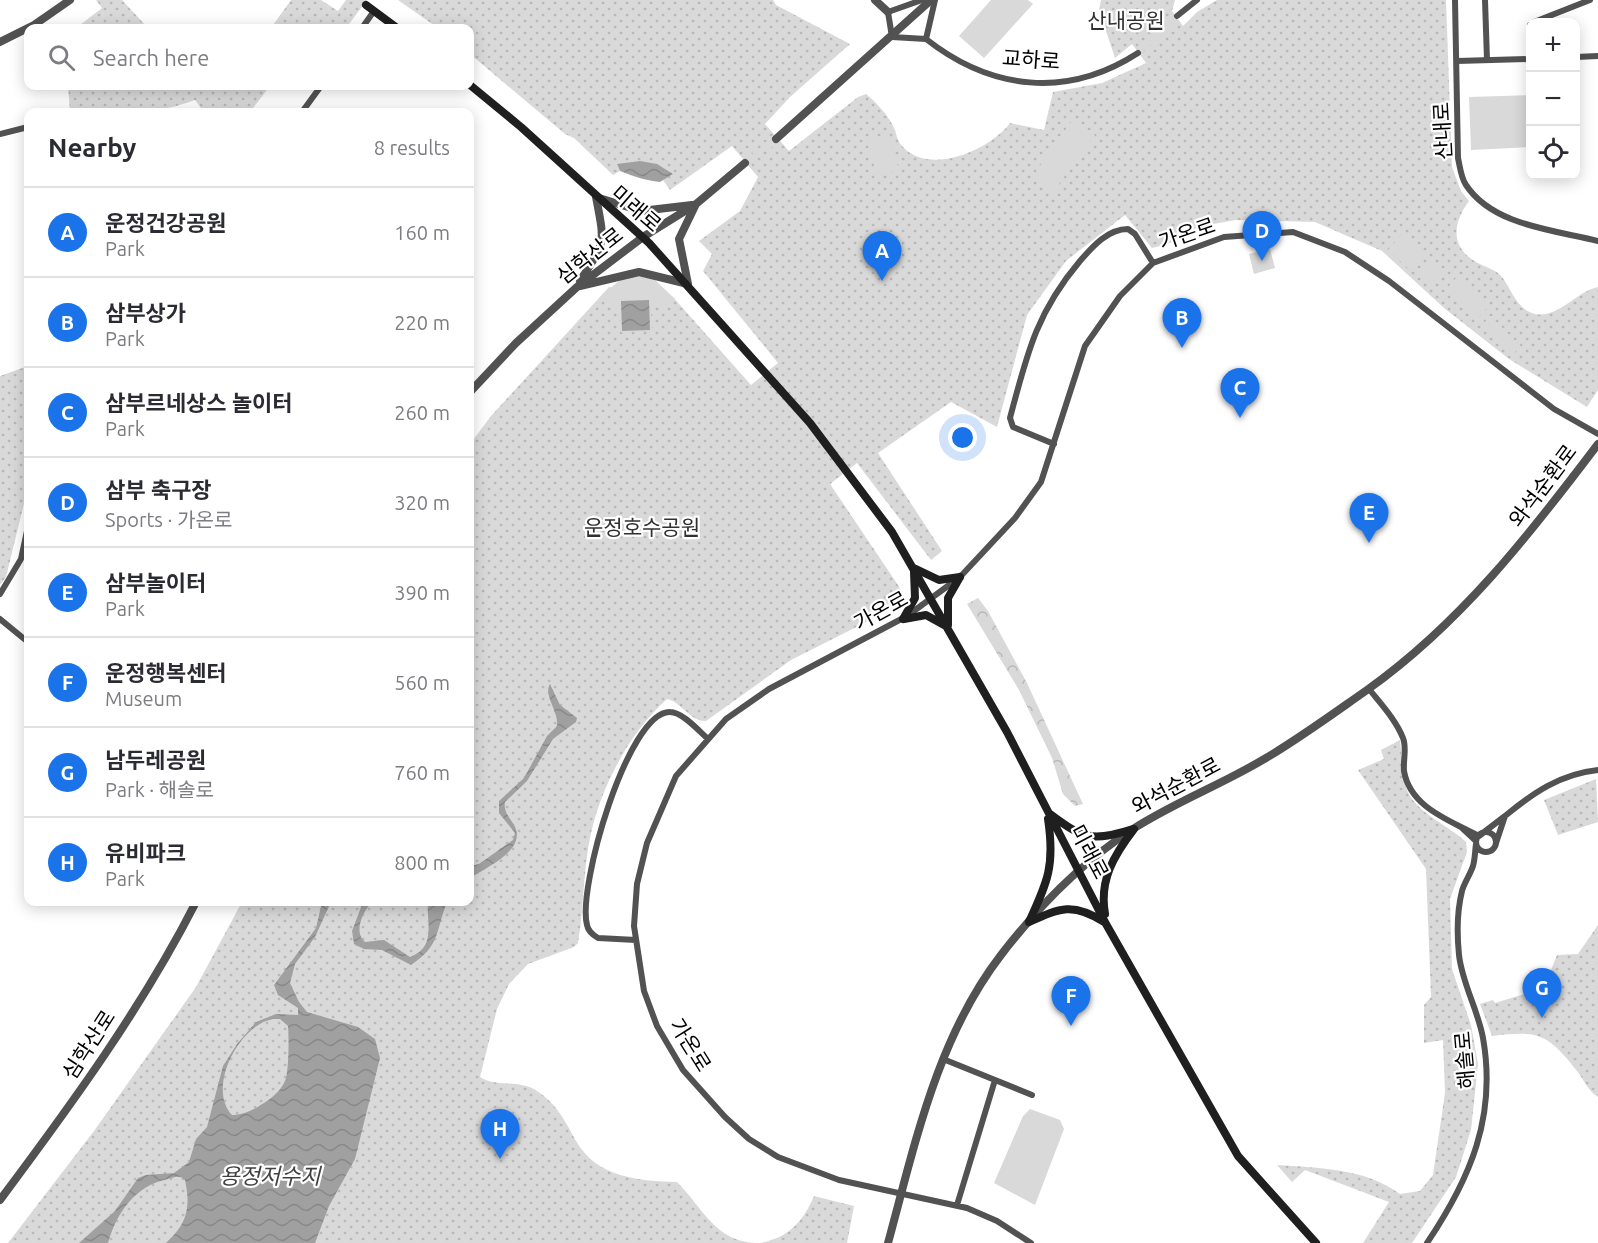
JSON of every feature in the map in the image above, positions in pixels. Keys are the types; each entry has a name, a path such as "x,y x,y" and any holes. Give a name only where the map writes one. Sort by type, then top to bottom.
{"main road":[{"path":"366,5 392,24"},
{"name":"미래로","path":"474,88 643,237 810,423 892,532 1007,732 1107,924 1238,1156 1316,1243"},
{"path":"903,619 915,598 913,568 939,580 960,577"},
{"path":"949,629 948,598 960,577"},
{"path":"903,619 926,615 949,629"},
{"path":"1047,812 1068,828 1087,838 1104,838 1134,829"},
{"path":"1029,922 1051,867 1053,847 1047,812"},
{"path":"1107,924 1103,905 1104,879 1117,851 1134,829"},
{"path":"1029,922 1055,910 1072,907 1091,913 1107,924"}],"street":[{"path":"35,24 70,0"},
{"path":"875,0 888,12 892,37"},
{"path":"888,12 922,0"},
{"path":"892,37 926,39 933,0"},
{"path":"776,139 933,0"},
{"path":"1177,16 1197,0"},
{"name":"산내로","path":"1455,0 1458,158 1464,183 1476,199 1504,217 1598,241"},
{"path":"1485,0 1487,60"},
{"path":"1546,18 1590,0"},
{"path":"365,24 374,11"},
{"path":"0,42 24,30"},
{"name":"교하로","path":"926,39 977,71 1025,82 1077,80 1104,72 1138,53"},
{"path":"1580,57 1598,56"},
{"path":"1457,61 1526,59"},
{"path":"305,108 318,90"},
{"path":"0,134 24,128"},
{"name":"심학산로","path":"474,388 516,343 576,287 643,237 696,204 745,163"},
{"path":"576,287 602,245 603,237 596,197 641,212 696,204"},
{"path":"576,287 639,272 688,285 679,239 696,204"},
{"path":"1054,444 1021,432 1013,427 1010,418 1026,353 1040,319 1061,283 1090,250 1112,232 1128,230 1135,234 1153,263"},
{"name":"가온로","path":"1027,1241 997,1221 957,1205 839,1180 791,1162 749,1138 725,1117 683,1070 657,1026 644,991 636,940 638,884 647,843 676,776 726,719 769,689 903,619 932,600 960,577 1009,525 1041,482 1085,346 1120,296 1153,263 1224,237 1293,232 1345,252 1389,281 1554,408 1598,434"},
{"name":"와석순환로","path":"888,1243 943,1059 972,1000 1000,956 1029,922 1078,870 1134,829 1266,758 1369,689 1421,648 1477,593 1529,535 1598,444"},
{"path":"0,594 21,559 24,545"},
{"path":"0,619 24,639"},
{"path":"1369,689 1405,740 1404,771 1423,805 1461,827 1477,840 1481,851 1491,851"},
{"path":"636,940 598,938 587,926 586,907 592,861 608,802 637,745 661,714 668,712 678,714 707,738"},
{"path":"1473,866 1477,840 1534,793 1553,782 1598,770"},
{"path":"1473,866 1491,851 1505,816"},
{"path":"1477,840 1489,833 1494,837 1496,843"},
{"name":"해솔로","path":"1426,1243 1447,1213 1470,1170 1483,1127 1487,1075 1483,1039 1459,957 1462,890 1473,866"},
{"name":"심학산로","path":"0,1200 93,1075 177,939 194,906"},
{"path":"943,1059 1032,1095"},
{"path":"957,1205 995,1080"}],"green space":[{"path":"96,0 122,0 144,24 81,24 102,8"},
{"path":"291,0 321,0 338,11 346,0 367,0 349,24 274,24"},
{"path":"398,0 773,0 776,5 850,44 790,97 765,124 789,151 858,97 866,94 886,115 903,147 915,155 928,159 943,159 959,156 989,142 1010,123 1044,130 1053,92 1102,83 1146,63 1132,44 1115,58 1099,10 1101,0 1175,0 1172,11 1183,26 1197,12 1217,0 1446,0 1452,167 1461,191 1469,201 1459,218 1458,243 1469,257 1500,275 1519,304 1535,314 1560,309 1598,287 1598,390 1587,407 1509,359 1444,308 1382,251 1315,222 1236,220 1202,226 1168,244 1152,248 1125,215 1066,261 1027,315 997,427 951,402 878,453 942,551 931,560 857,463 830,484 902,591 904,600 900,605 791,660 706,721 695,718 667,699 654,712 619,760 602,796 586,860 578,943 574,947 528,964 509,984 497,1009 480,1077 494,1082 523,1085 537,1091 555,1107 576,1141 595,1163 620,1175 677,1182 720,1230 741,1241 755,1243 8,1243 94,1131 196,987 240,906 474,906 474,439 491,416 609,287 672,296 751,385 778,363 703,271 712,254 699,241 740,211 758,177 732,146 670,190 663,180 672,174 617,164 620,171 613,175 574,138 565,134 474,57 474,24 432,24"},
{"path":"991,0 1028,0 1033,4 984,58 959,36"},
{"path":"68,90 267,90 253,108 201,108 195,100 168,108 70,108"},
{"path":"1526,95 1526,147 1471,150 1469,97"},
{"path":"1073,119 1095,135 1053,192 1032,177"},
{"path":"889,134 899,170 877,176 867,140"},
{"path":"1402,234 1425,255 1410,270 1388,250"},
{"path":"1270,249 1275,268 1254,274 1249,254"},
{"path":"1430,258 1443,270 1430,284 1418,272"},
{"path":"627,274 651,276 675,299 667,305 651,308 652,331 621,332 619,307 605,303 599,298"},
{"path":"1456,278 1487,308 1479,317 1447,288"},
{"path":"1490,316 1521,346 1512,355 1481,326"},
{"path":"24,367 24,503 6,577 0,585 0,376"},
{"path":"978,598 988,611 1027,683 1083,804 1075,806 1063,794 1052,758 1019,690 967,604"},
{"path":"1400,740 1403,776 1410,796 1429,815 1466,842 1467,852 1450,899 1452,969 1471,1025 1478,1064 1471,1130 1456,1177 1412,1243 1363,1243 1389,1202 1305,1170 1292,1182 1277,1165 1357,1174 1386,1185 1400,1194 1420,1191 1433,1175 1445,1093 1443,1040 1424,1043 1424,1005 1431,997 1426,869 1358,770 1384,759 1381,750"},
{"path":"1596,779 1598,822 1558,835 1544,800"},
{"path":"1598,925 1598,1097 1558,1049 1541,1037 1521,1034 1492,1036 1480,1004 1493,1000 1495,1003 1544,988 1557,955 1578,954"},
{"path":"1030,1109 1060,1120 1064,1129 1035,1205 994,1183 1023,1116"},
{"path":"814,1196 854,1206 847,1243 760,1243 779,1237 793,1227 805,1214"}],"water":[{"path":"640,161 657,164 673,174 660,182 635,177 620,171 617,164"},
{"path":"649,300 650,330 622,331 621,301"},
{"path":"550,684 560,705 577,718 576,722 553,739 527,781 505,802 506,812 515,827 517,836 515,844 502,858 474,876 474,865 513,840 515,833 499,813 499,801 524,778 547,736 557,726 548,689"},
{"name":"용정저수지","path":"321,906 329,906 315,937 295,964 290,983 299,1002 307,1012 358,1027 375,1039 380,1058 355,1159 329,1206 315,1243 166,1243 179,1229 186,1215 188,1199 185,1180 177,1177 157,1182 137,1194 116,1221 108,1243 79,1243 115,1211 138,1178 146,1175 174,1173 189,1162 196,1139 207,1127 223,1066 237,1044 256,1022 276,1014 298,1015 298,1008 278,995 274,985 316,928","holes":["280,1019 288,1026 289,1046 285,1081 270,1099 254,1109 232,1115 225,1103 223,1089 230,1058 249,1032 261,1023"]},
{"path":"361,906 369,906 361,922 361,938 365,942 384,940 410,957 424,947 427,940 428,906 446,906 436,937 428,951 411,965 382,950 364,949 354,944 352,931"}],"tunnel":[{"path":"1138,53 1177,16"},
{"path":"745,163 776,139"}],"place":[{"name":"삼부 축구장","path":"1262,261"},
{"name":"운정건강공원","path":"882,281"},
{"name":"삼부상가","path":"1182,348"},
{"name":"삼부르네상스 놀이터","path":"1240,418"},
{"name":"삼부놀이터","path":"1369,543"},
{"name":"남두레공원","path":"1542,1018"},
{"name":"운정행복센터","path":"1071,1026"},
{"name":"유비파크","path":"500,1159"}],"park label":[{"name":"산내공원","path":"1126,21"},
{"name":"운정호수공원","path":"642,528"}]}
